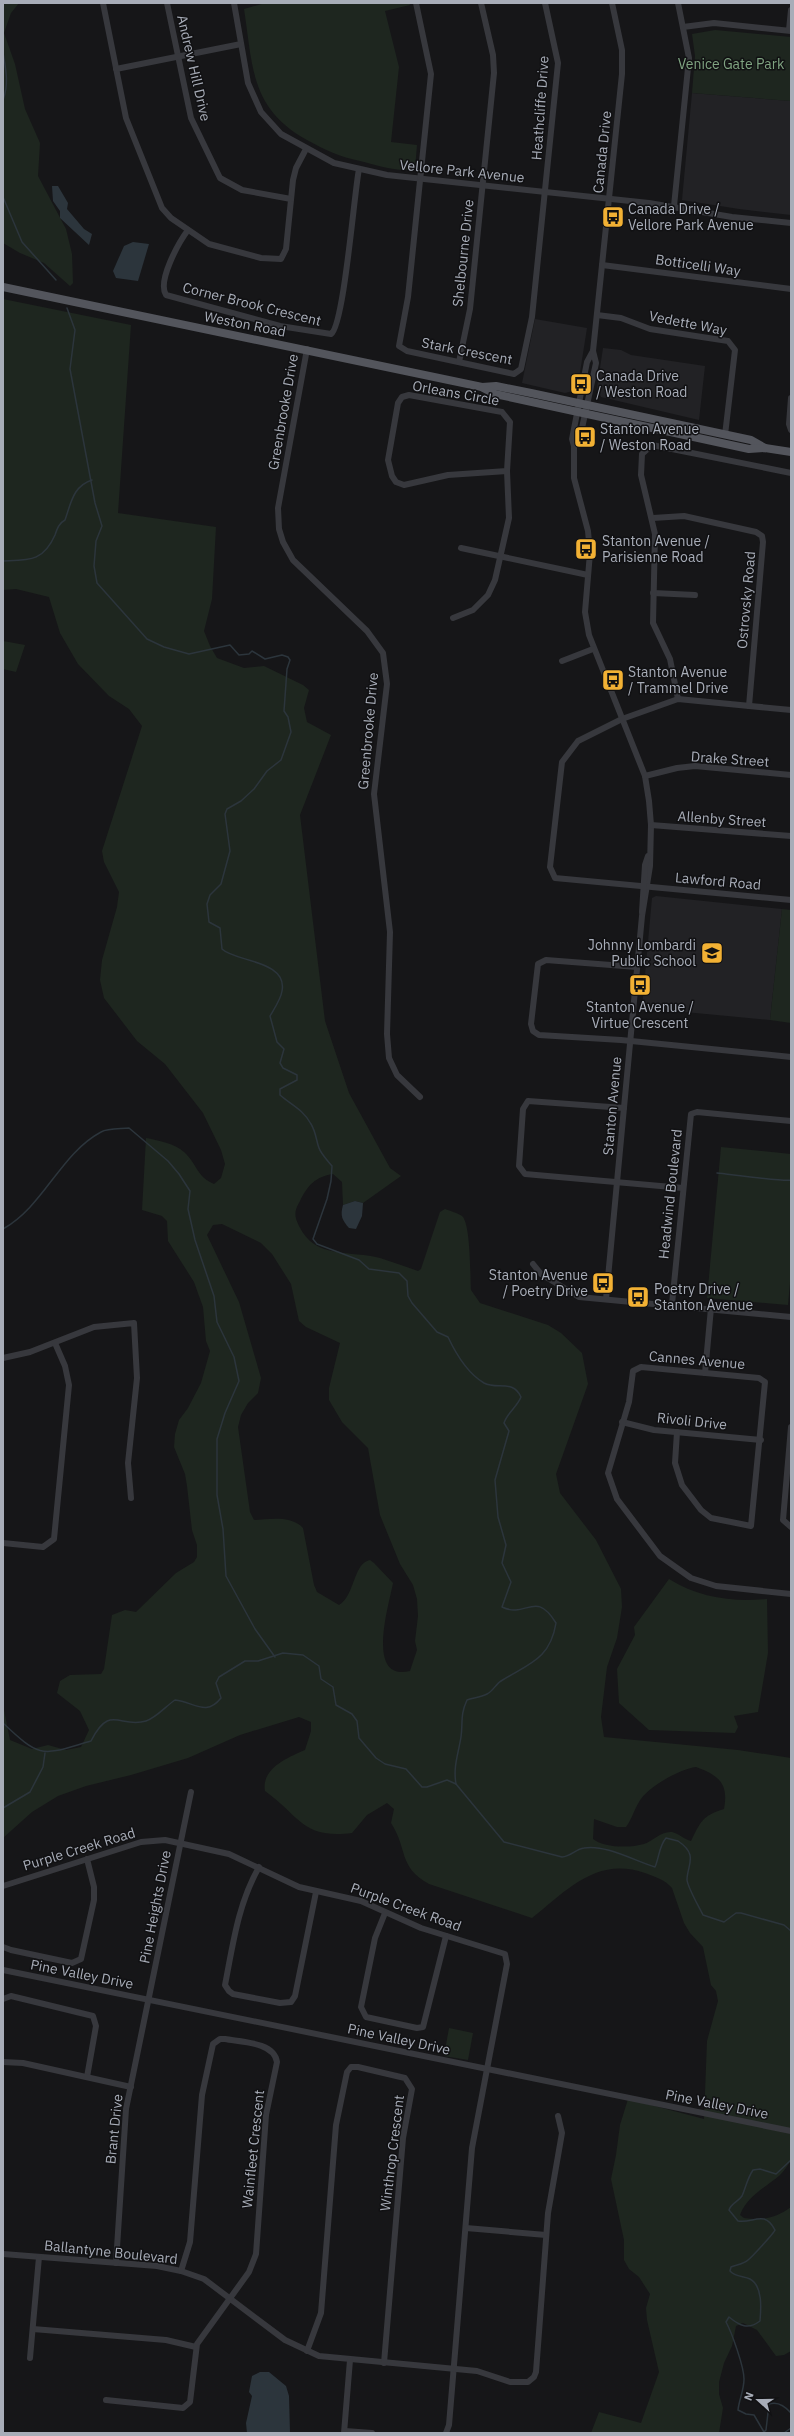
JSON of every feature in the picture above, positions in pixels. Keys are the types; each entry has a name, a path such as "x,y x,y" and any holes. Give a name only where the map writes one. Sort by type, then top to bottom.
{"main road":[{"name":"Weston Road","path":"3,287 307,349 482,387 495,394 749,449 765,448 791,452"},
{"name":"Weston Road","path":"482,387 496,386 751,440 765,448"}],"street":[{"path":"103,3 126,118 156,196 166,213 188,230 214,246 261,258 281,259 286,249 294,172 306,149"},
{"name":"Andrew Hill Drive","path":"167,3 177,57 191,118 220,178 242,190 291,199"},
{"name":"Vellore Park Avenue","path":"234,3 248,83 260,112 281,134 334,163 420,179 674,206 732,217 791,223"},
{"path":"416,3 431,74 420,179"},
{"name":"Shelbourne Drive","path":"458,362 470,309 495,64 481,3"},
{"name":"Heathcliffe Drive","path":"545,3 558,63 545,192"},
{"name":"Canada Drive","path":"587,405 596,363 593,352 623,59 612,3"},
{"path":"674,206 689,58 678,3"},
{"path":"683,27 714,23 790,31 791,10"},
{"path":"116,69 241,44"},
{"name":"Corner Brook Crescent","path":"188,230 172,255 164,288 166,295 280,326 331,334 337,326 344,292 354,195 360,169"},
{"name":"Stark Crescent","path":"420,179 408,297 399,346 407,352 514,374 520,371 532,317 545,192"},
{"name":"Botticelli Way","path":"602,265 791,289"},
{"name":"Vedette Way","path":"597,315 621,318 643,327 728,341 732,344 735,350 725,435"},
{"name":"Greenbrooke Drive","path":"307,349 279,501 279,529 283,542 293,560 367,631 383,653 387,684 374,794 390,932 386,1034 390,1058 397,1075 420,1097"},
{"name":"Canada Drive","path":"579,403 587,362 593,352"},
{"name":"Orleans Circle","path":"453,618 473,610 488,596 495,580 509,518 507,472 510,422 502,412 409,395 402,397 398,403 388,460 392,476 396,482 404,485 448,475 507,472"},
{"path":"791,398 788,424 791,430"},
{"name":"Stanton Avenue","path":"579,403 572,439 574,446 574,478 588,531 588,575 585,612 593,649 645,776 651,825 649,854 644,866 645,887 606,1299"},
{"name":"Stanton Avenue","path":"574,446 579,442 587,405"},
{"path":"678,698 670,659 653,623 655,557 653,518 641,475 642,454 652,445 791,473"},
{"name":"Ostrovsky Road","path":"653,518 684,516 756,532 762,536 763,542 749,706"},
{"path":"461,548 501,558 588,575"},
{"path":"653,592 695,595"},
{"path":"562,661 593,649"},
{"path":"622,719 678,698 791,710"},
{"name":"Lawford Road","path":"622,719 578,740 562,762 550,867 555,878 791,900"},
{"name":"Drake Street","path":"645,776 677,768 695,766 791,775"},
{"name":"Allenby Street","path":"651,825 791,836"},
{"path":"637,967 546,960 538,964 536,970 531,1024 536,1034 630,1041 791,1057"},
{"path":"624,1108 534,1099 528,1101 523,1109 519,1166 521,1171 525,1174 683,1188"},
{"name":"Headwind Boulevard","path":"672,1304 683,1188 692,1114 698,1112 791,1121"},
{"path":"533,1264 541,1274 570,1292 587,1298 672,1304 791,1316"},
{"path":"705,1373 711,1308"},
{"path":"3,1358 55,1342 94,1327 134,1323 137,1378 128,1463 132,1498"},
{"path":"3,1543 43,1547 54,1539 69,1385 65,1366 55,1342"},
{"name":"Cannes Avenue","path":"761,1440 765,1382 759,1378 641,1367 633,1371 629,1402 608,1473 617,1499 660,1556 691,1578 716,1586 791,1594"},
{"name":"Rivoli Drive","path":"622,1422 654,1430 761,1440"},
{"path":"791,1427 783,1520 791,1527"},
{"path":"678,1432 675,1463 682,1485 700,1510 711,1518 751,1526 761,1440"},
{"name":"Pine Heights Drive","path":"150,1999 191,1792"},
{"name":"Purple Creek Road","path":"3,1886 149,1840 180,1844 229,1854 295,1885 316,1892 356,1899 385,1913 446,1936 499,1951 507,1958 487,2070"},
{"path":"3,1947 69,1962 81,1959 94,1900 93,1882 87,1860"},
{"path":"259,1867 246,1892 239,1914 225,1985 229,1992 280,2004 291,2002 294,1996 316,1892"},
{"path":"385,1913 375,1938 361,2007 363,2015 370,2018 417,2028 423,2027 446,1936"},
{"name":"Pine Valley Drive","path":"3,1970 791,2131"},
{"path":"3,1999 11,1996 93,2016 96,2026 87,2077"},
{"name":"Brant Drive","path":"116,2263 125,2119 150,1999"},
{"name":"Wainfleet Crescent","path":"181,2271 190,2242 202,2095 213,2044 216,2041 225,2039 269,2048 276,2055 277,2062 266,2115 257,2249 249,2272 230,2297"},
{"path":"3,2062 19,2062 131,2087"},
{"name":"Winthrop Crescent","path":"307,2351 321,2313 337,2119 347,2072 351,2067 358,2067 405,2078 412,2089 403,2138 384,2363"},
{"path":"446,2433 449,2425 472,2148 487,2070"},
{"name":"Ballantyne Boulevard","path":"3,2254 116,2263 181,2271 204,2279 230,2297 285,2340 322,2357 480,2372 513,2382 528,2382 534,2377 546,2235 562,2133 558,2116"},
{"path":"466,2228 546,2235"},
{"path":"30,2358 39,2257"},
{"path":"106,2400 183,2408 190,2402 196,2347 230,2297"},
{"path":"33,2328 166,2340 196,2347"},
{"path":"350,2360 344,2432 372,2433"}],"shaded area":[{"path":"692,93 791,101 791,215 682,200"},
{"path":"52,186 58,186 68,203 67,209 84,229 92,234 89,245 60,218 60,211 53,201"},
{"path":"133,242 149,244 138,281 116,278 113,271 124,246"},
{"path":"535,319 587,328 578,385 573,391 565,393 522,383"},
{"path":"603,348 621,350 631,355 705,366 699,420 601,397 597,388"},
{"name":"Johnny Lombardi Public School","path":"656,896 782,909 770,1020 642,1008 652,898"},
{"path":"355,1201 363,1203 362,1216 356,1229 349,1228 343,1220 342,1215 343,1205"},
{"path":"260,2372 269,2372 286,2386 289,2396 290,2433 247,2433 246,2423 252,2396 249,2392 252,2376"}],"green space":[{"path":"3,3 19,3 11,13 4,33 15,64 25,109 40,143 38,176 66,229 72,254 73,283 70,286 44,263 20,253 3,243"},
{"path":"265,3 409,3 410,5 385,11 399,67 391,142 417,145 415,169 402,170 388,168 333,153 307,140 288,128 274,114 264,100 253,68 244,9"},
{"name":"Venice Gate Park","path":"715,30 791,37 791,101 692,93 695,56 692,34"},
{"path":"3,299 131,325 118,513 216,527 212,599 204,631 210,646 217,658 244,668 264,666 303,685 309,690 304,708 307,722 331,735 300,815 325,1021 349,1093 390,1168 401,1176 363,1203 355,1201 343,1205 342,1182 333,1174 321,1177 309,1186 303,1195 295,1214 297,1222 306,1237 314,1244 324,1249 335,1252 380,1258 418,1271 421,1269 440,1212 445,1209 462,1216 465,1221 469,1240 471,1290 480,1303 548,1325 561,1333 582,1353 588,1384 556,1474 560,1493 596,1540 621,1589 622,1607 617,1638 607,1667 601,1717 604,1737 738,1750 791,1758 791,2160 780,2175 752,2197 743,2208 740,2215 744,2218 763,2219 780,2214 791,2207 791,2351 784,2355 776,2356 757,2330 743,2323 736,2326 732,2346 724,2363 719,2382 719,2394 723,2408 719,2433 591,2433 599,2412 641,2423 659,2372 647,2320 646,2308 650,2294 639,2277 629,2269 624,2260 624,2240 611,2179 620,2125 628,2099 704,2119 707,2041 718,2001 716,1991 711,1985 703,1947 690,1933 684,1923 672,1888 669,1885 653,1876 628,1869 612,1869 597,1872 570,1887 532,1918 429,1884 419,1878 408,1864 400,1841 391,1823 394,1809 387,1803 367,1815 352,1833 335,1834 312,1829 303,1824 265,1791 267,1776 272,1770 284,1760 305,1750 311,1731 311,1722 299,1717 240,1735 188,1758 131,1775 86,1786 58,1796 32,1812 3,1838 3,1705 10,1740 32,1749 48,1745 66,1750 81,1747 89,1730 80,1711 57,1693 60,1681 70,1675 101,1674 104,1669 112,1615 125,1610 136,1612 176,1573 194,1562 197,1557 197,1545 192,1530 185,1474 174,1447 175,1434 179,1420 188,1408 201,1383 210,1351 206,1341 203,1307 194,1282 168,1241 167,1221 162,1216 142,1210 146,1138 166,1143 181,1149 200,1174 214,1184 221,1178 225,1164 221,1150 203,1113 165,1064 137,1041 104,998 100,980 102,960 117,907 119,892 104,862 102,851 142,726 129,709 109,696 78,664 60,633 49,597 16,589 3,590","holes":["222,1224 261,1243 272,1254 291,1284 299,1321 306,1327 340,1343 329,1388 329,1400 342,1422 368,1448 380,1515 400,1564 413,1585 417,1599 418,1616 415,1641 417,1650 410,1671 396,1671 388,1665 384,1654 383,1639 385,1623 393,1583 374,1563 370,1560 364,1562 357,1573 348,1595 339,1605 317,1592 314,1585 303,1528 293,1521 286,1519 254,1520 250,1512 238,1427 241,1415 248,1403 258,1393 261,1378 239,1302 207,1235 213,1225","696,1767 710,1773 720,1781 725,1793 725,1800 724,1809 711,1814 703,1820 691,1841 672,1832 664,1833 647,1843 632,1846 610,1846 593,1839 594,1819 617,1827 626,1827 639,1802 649,1790 681,1771"]},
{"path":"3,641 25,645 16,672 3,669"},
{"path":"782,909 791,910 791,1023 770,1020"},
{"path":"721,1147 791,1154 791,1271 788,1305 707,1298"},
{"path":"669,1579 692,1591 716,1597 742,1600 767,1599 768,1653 758,1712 734,1716 738,1727 735,1733 649,1730 619,1703 617,1669 635,1635 634,1627"},
{"path":"449,2028 473,2033 468,2060 444,2056"}],"waterway":[{"path":"3,53 6,71 6,88 3,100"},
{"path":"3,197 22,242 56,280"},
{"path":"67,308 75,330 70,369 95,503 102,526 96,541 94,566 97,583 147,639 164,647 189,654 230,645 239,655 249,654 252,651 265,659 282,655 288,657 290,660 287,669 284,711 288,717 291,732 281,760 267,771 254,789 241,801 227,809 225,814 230,851 221,884 210,895 207,904 209,922 220,928 222,949 238,957 259,963 269,968 277,973 282,981 281,994 270,1016 277,1042 284,1049 280,1063 283,1068 297,1075 297,1080 280,1089 280,1095 301,1111 308,1119 314,1130 320,1150 332,1166 331,1181 327,1199 313,1239 317,1244 359,1260 369,1269 399,1273 407,1281 408,1296 412,1303 437,1332 448,1337 467,1369 484,1383 494,1386 514,1388 521,1397 507,1416 504,1423 509,1431 495,1480 498,1517 506,1545 502,1563 511,1582 502,1607 511,1610 518,1610 536,1606 549,1613 556,1623 549,1645 536,1660 501,1681 487,1694 467,1700 463,1715 461,1737 455,1766 456,1784"},
{"path":"3,561 28,559 40,555 50,544 58,526 65,520 71,501 77,491 81,486 92,480"},
{"path":"3,1229 30,1207 74,1153 101,1132 107,1130 129,1128 168,1161 190,1191 188,1209 195,1240 214,1296 217,1322 234,1357 239,1381 225,1413 217,1439 217,1495 223,1529 226,1576 255,1629 275,1657"},
{"path":"717,1173 791,1180"},
{"path":"3,1723 35,1749 43,1751 62,1749 91,1741 104,1723 110,1720 137,1723 146,1721 157,1715 175,1700 200,1707 210,1707 221,1698 216,1683 219,1677 245,1661 258,1661 283,1653 303,1655 319,1666 321,1679 333,1687 336,1705 352,1714 357,1721 359,1738 376,1758 385,1764 406,1769 422,1787 427,1787 447,1780 456,1784 504,1842 562,1857 584,1848 601,1848 655,1867 662,1845 666,1838 678,1841 684,1846 690,1856 687,1880 691,1892 703,1915 724,1922 736,1913 741,1913 784,1925 791,1931"},
{"path":"3,1808 30,1792 43,1767 45,1753"},
{"path":"791,2160 776,2174 760,2169 753,2170 742,2196 731,2206 729,2210 738,2221 758,2219 767,2220 775,2230 750,2258 731,2267 730,2271 754,2282 760,2298 760,2321 756,2324 744,2326 740,2325 729,2317 726,2322 737,2350 744,2379 738,2410 746,2414 754,2415 764,2432 766,2430 769,2404 775,2403 781,2405 791,2413"},
{"path":"784,2433 791,2428"}],"place":[{"name":"Canada Drive / Vellore Park Avenue","path":"613,217"},
{"name":"Canada Drive / Weston Road","path":"581,384"},
{"name":"Stanton Avenue / Weston Road","path":"585,437"},
{"name":"Stanton Avenue / Parisienne Road","path":"586,549"},
{"name":"Stanton Avenue / Trammel Drive","path":"613,680"},
{"name":"Johnny Lombardi Public School","path":"712,953"},
{"name":"Stanton Avenue / Virtue Crescent","path":"640,985"},
{"name":"Stanton Avenue / Poetry Drive","path":"603,1283"},
{"name":"Poetry Drive / Stanton Avenue","path":"638,1297"}]}
